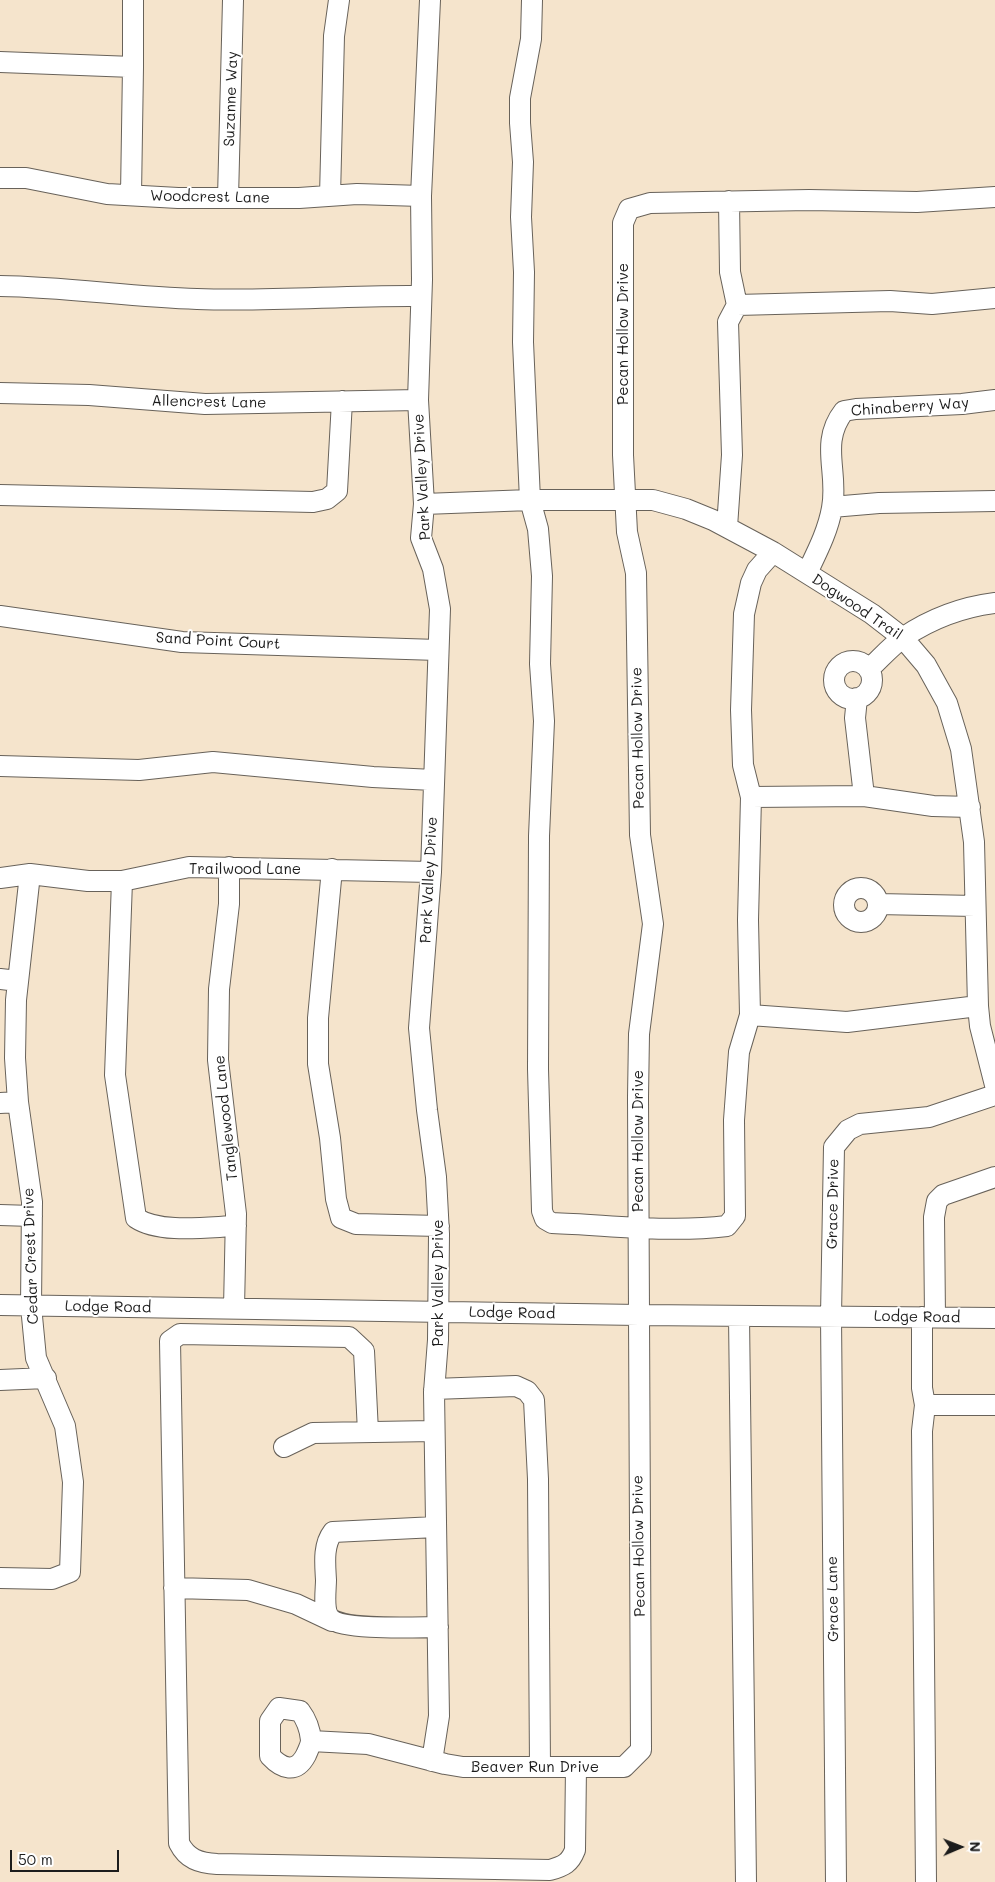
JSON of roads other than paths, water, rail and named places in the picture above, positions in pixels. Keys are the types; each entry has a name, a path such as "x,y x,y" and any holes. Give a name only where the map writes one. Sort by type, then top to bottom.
{"street":[{"path":"131,195 133,0"},
{"name":"Suzanne Way","path":"228,198 233,0"},
{"path":"330,196 334,36 339,0"},
{"name":"Park Valley Drive","path":"430,0 420,196 421,296 418,400 424,504 421,538 433,569 440,609 431,872 419,1028 436,1177 439,1226 438,1340 434,1389 439,1716 432,1760"},
{"path":"532,0 531,39 520,98 523,162 521,217 524,272 523,342 530,500 538,529 542,576 540,664 544,721 539,836 538,1069 542,1211 545,1219 552,1223 638,1228 700,1229 727,1226 735,1216 734,1120 739,1052 750,1015 748,920 751,797 744,766 741,710 744,614 751,583 757,570 773,552"},
{"path":"0,62 133,67"},
{"name":"Woodcrest Lane","path":"0,178 26,178 106,194 228,198 299,198 357,194 420,196"},
{"name":"Pecan Hollow Drive","path":"640,1635 639,1034 653,924 640,836 636,573 627,532 625,500 623,223 629,209 650,203 809,200 917,202 995,197"},
{"path":"727,527 732,455 728,322 737,305 730,272 729,201"},
{"path":"0,286 54,286 137,296 263,301 371,295 421,296"},
{"path":"737,305 890,301 932,304 995,298"},
{"name":"Allencrest Lane","path":"0,394 89,396 205,404 418,400"},
{"name":"Chinaberry Way","path":"807,573 823,538 832,507 830,443 835,423 844,411 962,404 995,400"},
{"path":"0,495 314,502 327,499 337,491 342,401"},
{"name":"Dogwood Trail","path":"424,504 530,500 652,500 686,508 727,527 773,552 872,614 903,638 926,665 947,703 961,749 974,842 974,906 980,1026 995,1085"},
{"path":"832,507 879,503 995,501"},
{"path":"869,669 903,638 942,616 972,605 995,602"},
{"name":"Sand Point Court","path":"0,616 182,642 438,650"},
{"path":"853,661 859,662 869,669 872,681 871,687 863,696 857,698 845,697 836,688 835,676 841,665 853,661"},
{"path":"857,698 854,718 864,796"},
{"path":"0,766 139,770 213,762 373,777 433,780"},
{"path":"751,797 864,796 933,806 970,807"},
{"name":"Trailwood Lane","path":"0,878 30,874 88,881 122,881 189,867 431,872"},
{"name":"Tanglewood Lane","path":"229,867 229,904 219,989 218,1060 222,1104 233,1172 236,1226 234,1308"},
{"path":"332,869 318,1018 318,1064 339,1209 342,1218 356,1224 439,1226"},
{"name":"Cedar Crest Drive","path":"0,1578 52,1579 70,1572 73,1482 65,1426 36,1358 32,1306 32,1216 9,1102 15,1058 9,980 30,874"},
{"path":"122,881 115,1075 136,1218 146,1224 167,1227 236,1226"},
{"path":"878,904 974,906"},
{"path":"750,1015 847,1022 978,1006"},
{"name":"Grace Drive","path":"831,1316 834,1147 848,1130 860,1124 929,1118 995,1095"},
{"path":"926,1882 922,1431 925,1405 922,1388 934,1218 937,1202 943,1195 995,1177"},
{"path":"0,1215 32,1216"},
{"name":"Lodge Road","path":"0,1305 639,1315 995,1318"},
{"path":"739,1316 746,1882"},
{"name":"Grace Lane","path":"831,1316 836,1882"},
{"path":"368,1432 364,1351 349,1338 180,1334 170,1341 179,1843 183,1852 191,1858 217,1864 557,1868 564,1866 571,1860 575,1850 576,1767"},
{"path":"0,1380 46,1378"},
{"path":"434,1389 516,1386 527,1391 534,1400 538,1479 540,1767"},
{"path":"925,1405 995,1405"},
{"path":"284,1447 313,1433 434,1431"},
{"path":"332,1620 327,1614 326,1548 333,1532 436,1527"},
{"path":"174,1588 248,1590 296,1604 332,1620 355,1627 438,1627"},
{"name":"Beaver Run Drive","path":"311,1741 368,1744 463,1766 624,1767 641,1750 640,1635"}]}
